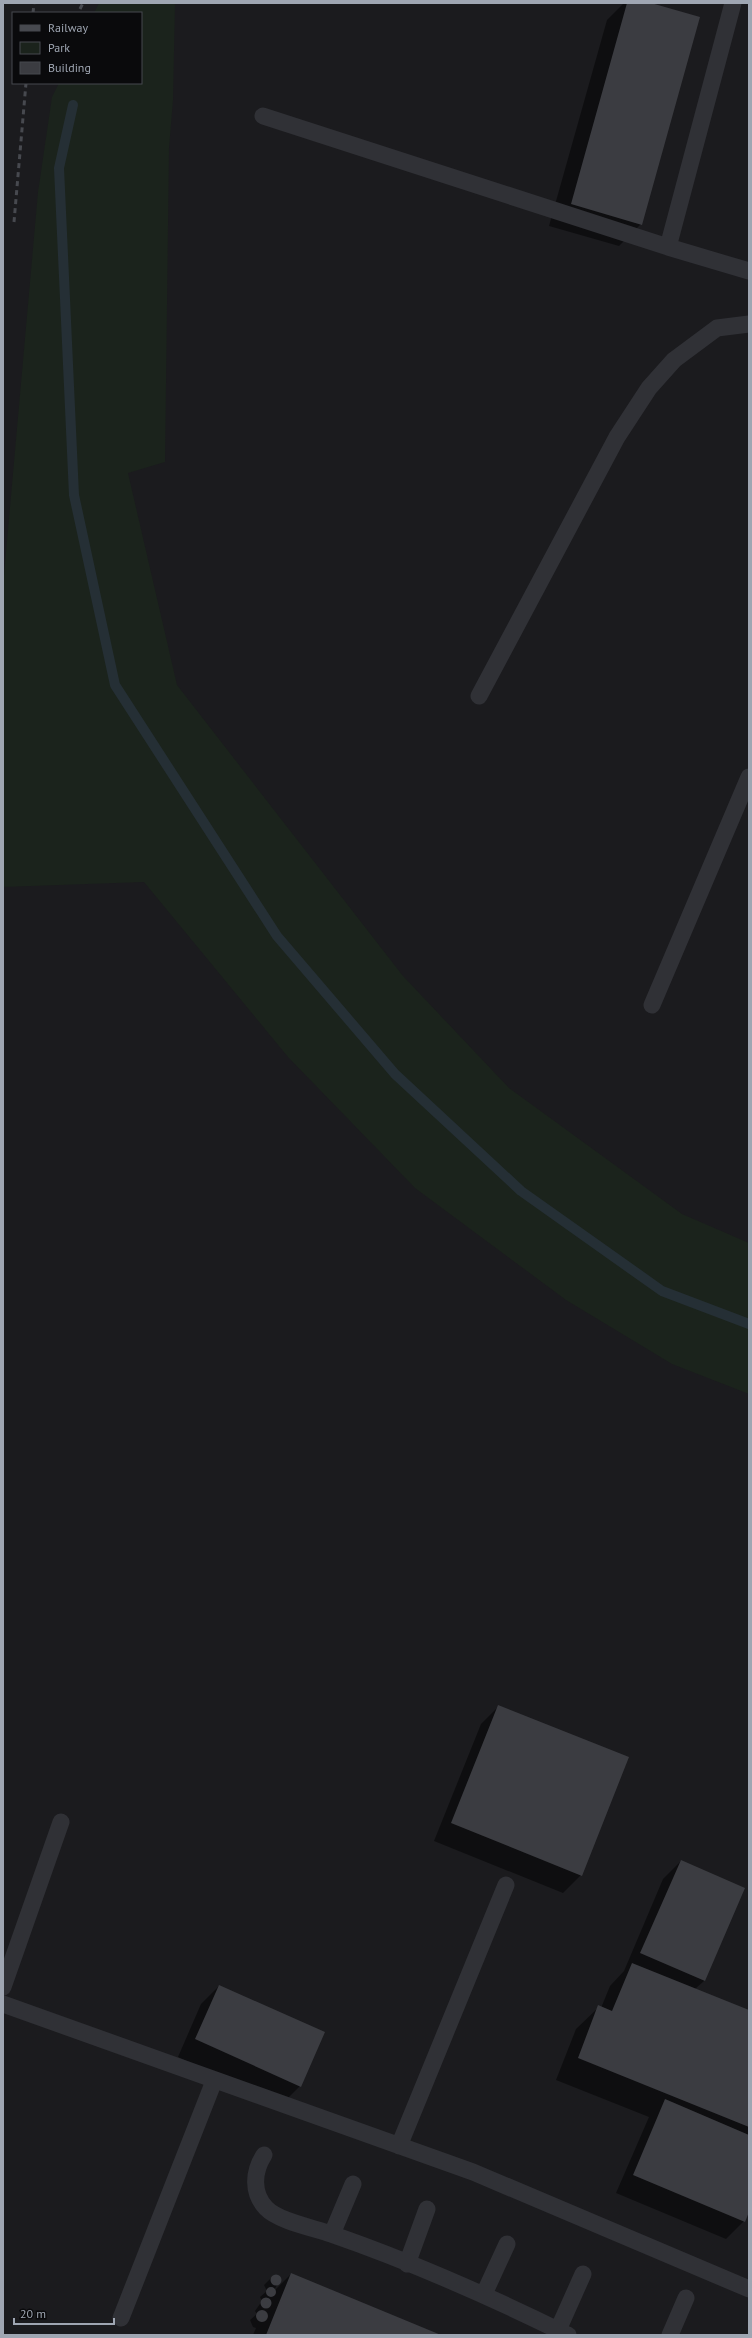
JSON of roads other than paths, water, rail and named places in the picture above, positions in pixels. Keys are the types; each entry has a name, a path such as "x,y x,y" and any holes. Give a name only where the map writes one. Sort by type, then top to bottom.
{"lane":[{"path":"668,247 733,3"},
{"path":"263,116 668,247 749,271"},
{"path":"479,696 617,437 649,388 674,360 717,328 749,324"},
{"path":"652,1005 749,777"},
{"path":"3,1987 61,1822"},
{"path":"399,2146 506,1885"},
{"path":"3,2004 214,2081 473,2172 749,2289"},
{"path":"121,2318 214,2081"},
{"path":"264,2155 256,2167 256,2179 258,2195 267,2209 281,2217 332,2234 484,2294 563,2332 583,2274"},
{"path":"332,2234 353,2184"},
{"path":"407,2264 427,2210"},
{"path":"484,2294 507,2244"},
{"path":"670,2335 686,2298"}],"waterway":[{"path":"73,105 59,168 74,495 115,685 277,936 395,1074 521,1191 662,1291 749,1324"}],"railway":[{"path":"33,12 34,3"},
{"path":"80,9 83,3"},
{"path":"14,222 26,84"}]}
